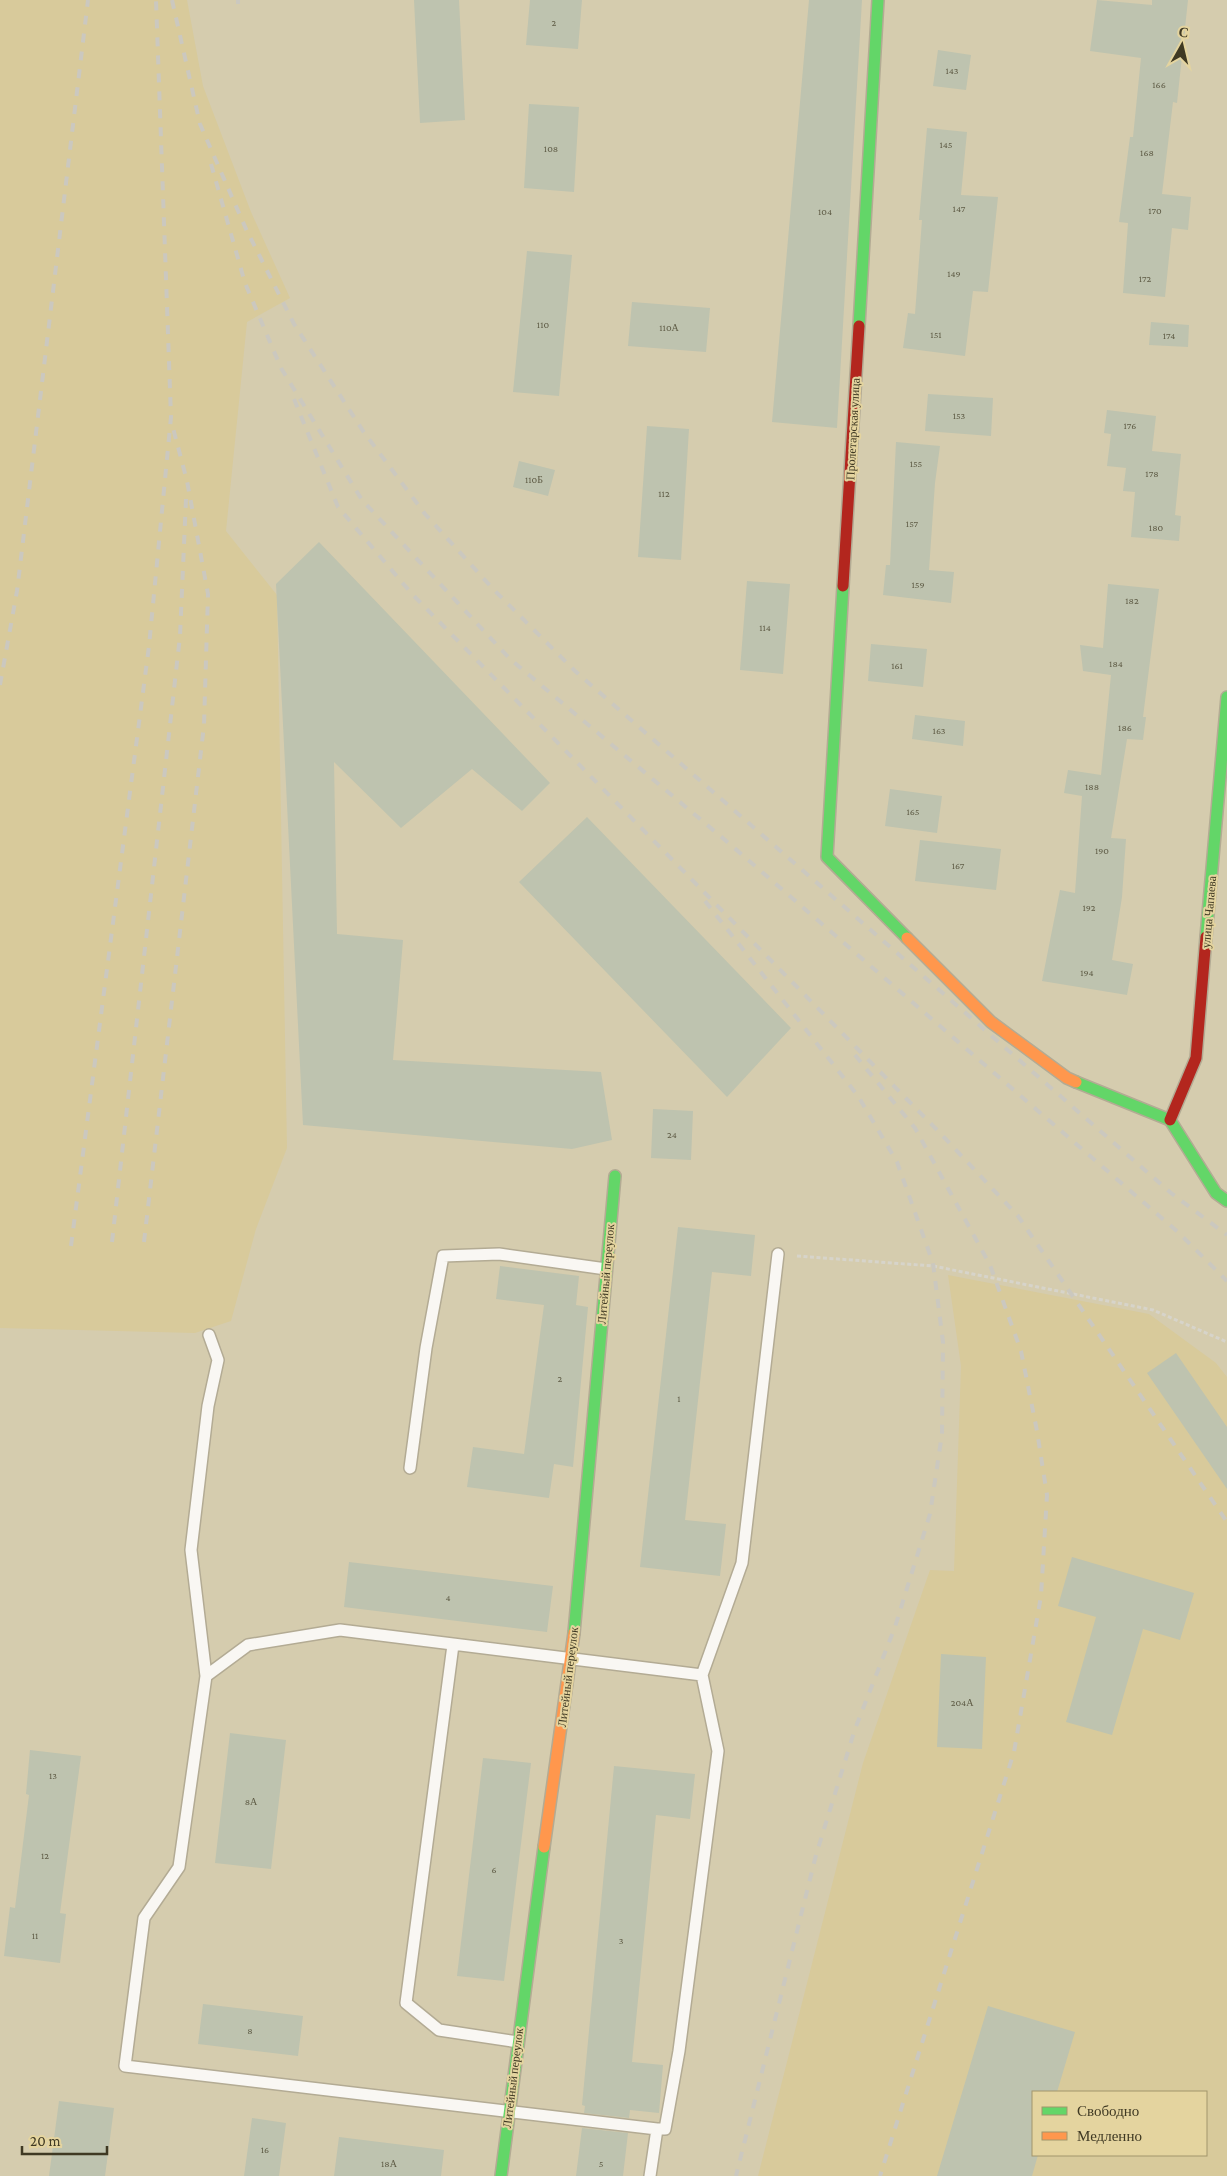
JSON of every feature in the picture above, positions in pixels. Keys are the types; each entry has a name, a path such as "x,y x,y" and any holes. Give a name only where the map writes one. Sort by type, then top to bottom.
{"street":[{"name":"Пролетарская улица","path":"878,0 828,857 991,1022 1067,1078 1170,1120"},
{"name":"улица Чапаева","path":"1170,1120 1196,1058 1227,698"},
{"path":"1170,1120 1216,1193 1227,1201"},
{"name":"Литейный переулок","path":"501,2176 571,1660 615,1176"}],"lane":[{"path":"410,1468 426,1348 442,1256 499,1254 606,1269"},
{"path":"209,1336 218,1360 208,1406 191,1550 206,1676 179,1867 144,1918 125,2066 665,2129 679,2051 718,1751 702,1675 742,1563 778,1254"},
{"path":"206,1676 248,1645 340,1630 702,1675"},
{"path":"453,1644 406,2003 439,2030 518,2042"},
{"path":"650,2176 657,2129"}],"path":[{"path":"778,1254 933,1266 1152,1310 1227,1342"}],"shaded area":[{"path":"0,0 187,0 203,86 251,212 290,298 247,322 226,531 277,595 287,1148 256,1229 231,1321 195,1333 0,1328"},
{"path":"948,1275 1149,1314 1216,1363 1227,1377 1227,2176 758,2176 863,1763 930,1570 954,1571 961,1366"}],"building":[{"path":"414,0 459,0 465,120 420,123"},
{"path":"530,0 582,0 578,49 526,45"},
{"path":"809,0 862,0 837,428 772,422"},
{"path":"1097,0 1152,5 1152,0 1188,0 1177,103 1173,102 1162,194 1191,197 1188,230 1172,228 1165,297 1123,293 1128,223 1119,222 1130,137 1133,137 1141,58 1090,51"},
{"path":"938,50 971,55 966,90 933,86"},
{"path":"529,104 579,107 574,192 524,188"},
{"path":"927,128 967,132 961,195 998,197 988,292 973,291 965,356 903,348 908,313 915,314 922,220 919,220"},
{"path":"527,251 572,255 559,396 513,392"},
{"path":"632,302 710,308 706,352 628,346"},
{"path":"1151,322 1189,325 1188,347 1149,345"},
{"path":"928,394 993,398 991,436 925,431"},
{"path":"1107,410 1156,416 1152,451 1181,454 1175,515 1181,516 1179,541 1131,537 1135,492 1123,491 1126,468 1107,466 1111,434 1104,433"},
{"path":"647,426 689,429 681,560 638,557"},
{"path":"896,442 940,446 935,483 929,570 954,572 951,603 883,595 886,565 890,565"},
{"path":"519,461 555,470 548,496 513,487"},
{"path":"319,542 550,783 522,811 472,769 401,828 334,762 337,934 403,940 393,1060 601,1072 612,1140 572,1149 303,1125 276,584"},
{"path":"747,581 790,584 783,674 740,670"},
{"path":"1108,584 1159,589 1143,717 1146,717 1143,740 1127,739 1111,838 1126,839 1122,897 1112,960 1133,964 1127,995 1042,981 1060,890 1075,893 1082,796 1064,793 1068,770 1101,775 1111,675 1083,671 1080,645 1103,648"},
{"path":"871,644 927,649 923,687 868,681"},
{"path":"915,715 965,721 963,746 912,739"},
{"path":"890,789 942,796 937,833 885,826"},
{"path":"587,817 791,1028 727,1097 519,882"},
{"path":"920,840 1001,849 996,890 915,881"},
{"path":"653,1109 693,1111 691,1160 651,1158"},
{"path":"678,1227 755,1235 751,1276 712,1272 685,1520 726,1524 720,1576 640,1567"},
{"path":"500,1266 579,1276 576,1305 588,1307 573,1467 554,1464 549,1498 467,1487 473,1447 524,1454 544,1305 496,1299"},
{"path":"1176,1353 1227,1427 1227,1489 1147,1373"},
{"path":"1072,1557 1194,1593 1180,1640 1143,1629 1112,1735 1066,1722 1096,1617 1058,1606"},
{"path":"349,1562 553,1586 547,1632 344,1607"},
{"path":"941,1654 986,1657 982,1749 937,1747"},
{"path":"230,1733 286,1740 271,1869 215,1863"},
{"path":"30,1750 81,1756 60,1913 66,1914 60,1963 4,1956 10,1907 15,1908 29,1795 26,1794"},
{"path":"483,1758 531,1763 504,1981 457,1976"},
{"path":"614,1766 695,1774 690,1819 656,1815 632,2062 663,2065 659,2113 630,2110 629,2118 584,2113 585,2106 582,2105"},
{"path":"203,2004 303,2016 298,2056 198,2044"},
{"path":"988,2006 1075,2032 1057,2091 1032,2091 1032,2156 1038,2156 1032,2176 937,2176"},
{"path":"59,2101 114,2108 105,2176 49,2176"},
{"path":"252,2118 286,2123 279,2176 244,2176"},
{"path":"582,2128 628,2133 623,2176 576,2176"},
{"path":"339,2137 444,2150 441,2176 334,2176"}],"railway":[{"path":"0,685 17,591 88,0"},
{"path":"71,1246 149,646 171,417 156,0"},
{"path":"172,0 200,124 246,229 294,324 363,431 425,514 494,590 575,671 1171,1193 1227,1235"},
{"path":"211,164 245,283 281,368 362,500 510,659 725,840 1179,1233 1227,1281"},
{"path":"294,399 338,507 412,594 941,1134 1018,1216 1227,1522"},
{"path":"144,1242 204,725 208,594 187,481 172,424"},
{"path":"112,1242 180,636 186,499"},
{"path":"705,901 858,1096 897,1162 933,1263 943,1342 942,1434 930,1514 895,1627 855,1729 816,1855 736,2176"},
{"path":"855,1055 915,1128 990,1265 1021,1351 1037,1431 1047,1495 1041,1596 1014,1752 880,2176"}],"traffic: fast":[{"path":"859,326 878,0"},
{"path":"843,586 827,857 907,938"},
{"path":"1206,937 1227,697"},
{"path":"1076,1082 1170,1120 1216,1193 1227,1201"},
{"path":"574,1633 615,1176"},
{"path":"501,2176 544,1847"}],"traffic: slow":[{"path":"907,938 991,1022 1067,1078 1076,1082"},
{"path":"544,1847 574,1633"}],"traffic: jam":[{"path":"843,586 859,326"},
{"path":"1170,1120 1196,1058 1206,937"}]}
